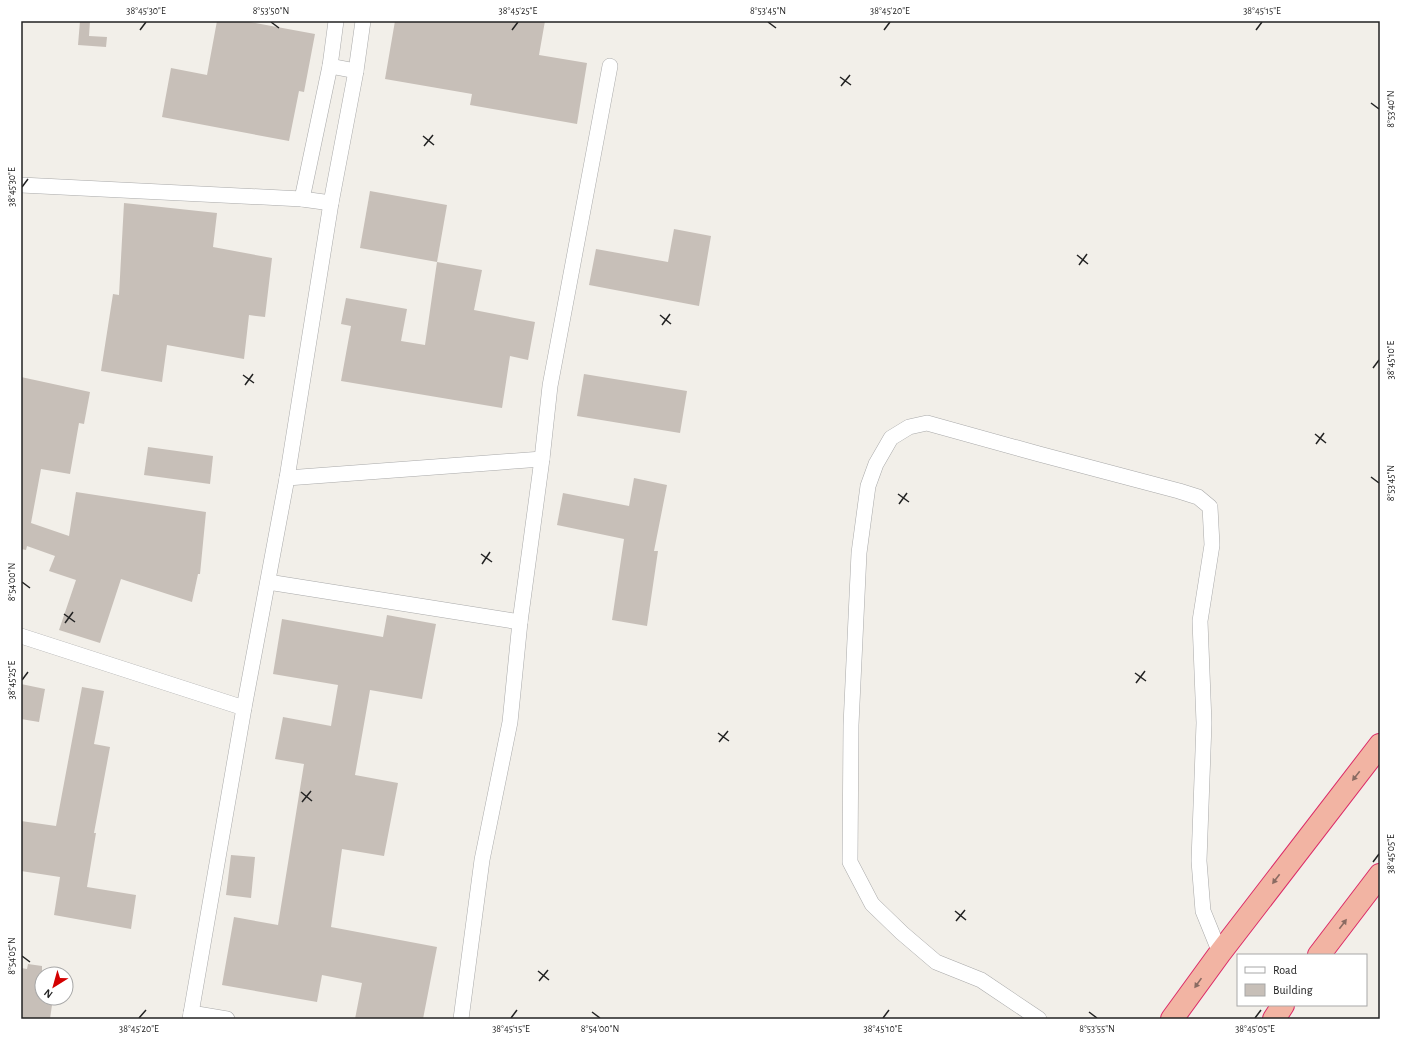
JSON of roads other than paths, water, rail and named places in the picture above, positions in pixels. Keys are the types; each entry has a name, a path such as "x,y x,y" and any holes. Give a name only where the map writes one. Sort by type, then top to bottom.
{"highway":[{"path":"1172,1019 1220,953 1380,745"},
{"path":"1320,954 1380,875"},
{"path":"1274,1019 1282,1006"}],"street":[{"path":"302,200 330,66 336,21"},
{"path":"227,1019 191,1016 244,708 287,478 331,202 356,70 363,21"},
{"path":"330,66 356,70"},
{"path":"461,1019 482,860 510,722 520,622 542,459 550,386 610,66"},
{"path":"21,185 331,202"},
{"path":"1039,1019 981,980 936,962 902,934 872,904 850,862 852,709 859,553 867,493 876,464 891,438 909,427 927,423 1179,491 1198,497 1210,507 1212,545 1200,621 1204,723 1199,861 1203,911 1220,953"},
{"path":"287,478 542,459"},
{"path":"268,582 520,622"},
{"path":"21,636 244,708"}]}
